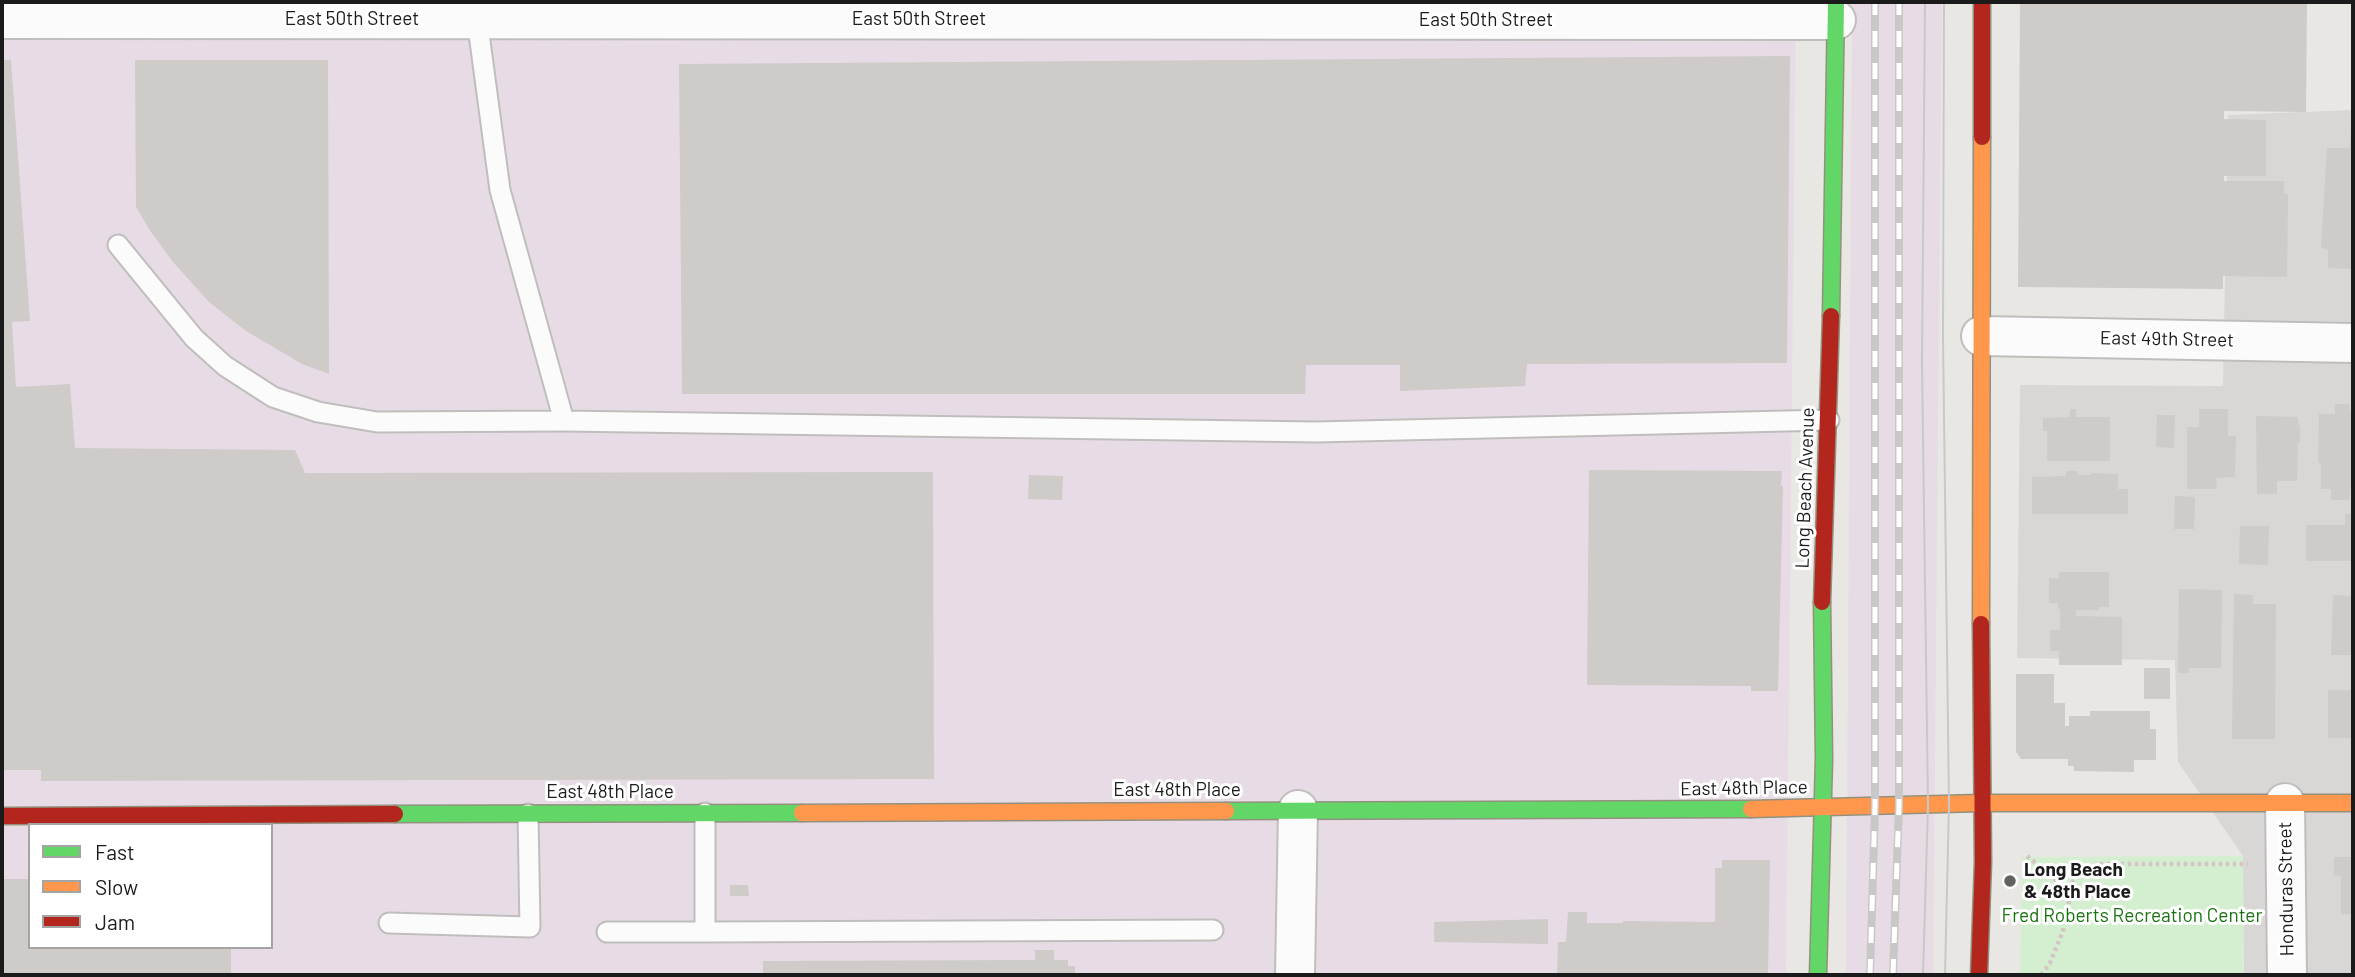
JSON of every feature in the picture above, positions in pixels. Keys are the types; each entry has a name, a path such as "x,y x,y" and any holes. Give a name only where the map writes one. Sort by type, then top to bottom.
{"street":[{"path":"1979,975 1983,862 1982,2"},
{"name":"East 50th Street","path":"2,19 238,10 477,19 1836,11"},
{"name":"Long Beach Avenue","path":"1818,975 1822,808 1822,604 1829,420 1836,11"},
{"name":"East 49th Street","path":"1981,336 2353,343"},
{"name":"Honduras Street","path":"2285,803 2287,975"},
{"name":"East 48th Place","path":"2,816 2353,803"},
{"path":"1296,975 1298,810"}],"lane":[{"path":"477,19 500,190 564,421"},
{"path":"118,245 194,338 225,366 273,397 318,412 377,422 564,421 1316,432 1829,420"},
{"path":"705,813 705,932"},
{"path":"389,923 530,927 528,814"},
{"path":"607,932 1213,930"}],"path":[{"path":"2027,856 2071,893"},
{"path":"2041,975 2050,963 2061,938 2073,882 2083,870 2098,864 2253,864"}],"shaded area":[{"path":"2,2 1796,2 1786,975 2,975"},
{"path":"1852,2 1942,2 1933,975 1846,975"},
{"path":"2353,110 2353,975 2244,975 2243,856 2178,762 2175,660 2017,658 2020,385 2223,386 2228,115"}],"green space":[{"name":"Fred Roberts Recreation Center","path":"2243,856 2243,975 2020,975 2022,857"}],"building":[{"path":"2020,2 2307,2 2306,112 2224,111 2224,119 2266,120 2266,176 2224,176 2224,181 2284,181 2284,194 2288,194 2287,277 2223,276 2223,289 2018,287"},
{"path":"1790,56 1787,363 1527,364 1525,386 1400,391 1400,365 1306,365 1305,394 682,394 679,64"},
{"path":"2,60 11,60 30,321 12,322 16,387 70,384 75,448 295,450 305,473 933,472 934,779 41,781 41,770 2,770"},
{"path":"135,60 328,60 329,374 302,364 246,331 209,302 173,262 149,229 136,207"},
{"path":"2351,115 2353,269 2328,268 2328,249 2321,248 2327,148 2350,148"},
{"path":"2335,404 2350,404 2350,414 2353,414 2353,489 2350,489 2350,500 2331,500 2331,489 2321,489 2321,463 2318,463 2319,414 2335,414"},
{"path":"2070,409 2076,409 2076,417 2110,417 2110,461 2047,461 2047,431 2043,431 2043,418 2070,417"},
{"path":"2199,409 2228,409 2228,436 2236,436 2235,477 2216,478 2217,489 2187,489 2187,427 2199,427"},
{"path":"2157,415 2175,415 2174,448 2156,447"},
{"path":"2256,416 2298,417 2300,442 2297,481 2277,481 2277,494 2257,494"},
{"path":"1589,470 1782,471 1778,691 1751,691 1751,686 1587,685"},
{"path":"2066,471 2078,471 2078,475 2118,474 2118,489 2128,489 2128,514 2032,514 2032,477 2066,476"},
{"path":"1029,475 1063,476 1062,500 1028,499"},
{"path":"2175,496 2195,497 2194,529 2174,529"},
{"path":"2345,514 2353,514 2353,561 2306,561 2306,525 2345,525"},
{"path":"2240,526 2269,526 2268,565 2239,564"},
{"path":"2059,572 2109,572 2109,607 2076,610 2076,616 2122,617 2122,665 2059,665 2059,651 2050,651 2050,630 2060,630 2060,609 2058,603 2049,603 2049,578 2059,578"},
{"path":"2179,589 2222,590 2221,668 2189,668 2189,673 2178,673"},
{"path":"2234,594 2253,595 2253,604 2276,604 2275,739 2232,739"},
{"path":"2333,595 2353,596 2353,655 2331,655"},
{"path":"2144,668 2170,668 2170,699 2144,699"},
{"path":"2016,674 2054,674 2054,703 2065,703 2065,726 2069,726 2069,716 2090,716 2090,711 2150,711 2150,729 2156,729 2156,760 2134,760 2134,772 2074,771 2074,766 2068,766 2068,759 2021,759 2016,752"},
{"path":"2328,690 2353,690 2353,738 2328,738"},
{"path":"2334,857 2353,857 2353,914 2341,914 2341,876 2334,875"},
{"path":"1722,860 1770,860 1768,975 1557,975 1558,942 1566,942 1568,912 1587,912 1587,923 1715,922 1715,868 1722,868"},
{"path":"2,879 28,879 28,949 231,949 231,975 2,975"},
{"path":"730,885 748,885 749,896 730,896"},
{"path":"1548,919 1548,944 1434,942 1434,922"},
{"path":"1035,950 1054,950 1054,960 1068,960 1068,966 1075,966 1075,975 763,975 763,961 1035,960"}],"tram line":[{"path":"1923,975 1928,805 1922,363 1925,2"},
{"path":"1944,2 1943,338 1949,804 1945,975"}],"railway":[{"path":"1870,975 1875,806 1875,2"},
{"path":"1893,975 1899,805 1899,2"}],"traffic: fast":[{"path":"1831,316 1836,2"},
{"path":"1818,975 1824,759 1822,602"},
{"path":"1226,811 1751,809"},
{"path":"395,814 802,813"}],"traffic: slow":[{"path":"1981,624 1982,137"},
{"path":"1751,809 1981,803 2353,803"},
{"path":"802,813 1226,811"}],"traffic: jam":[{"path":"1982,2 1982,137"},
{"path":"1822,602 1831,316"},
{"path":"1979,975 1983,862 1981,624"},
{"path":"2,816 395,814"}],"place":[{"name":"Long Beach & 48th Place","path":"2010,881"}]}
